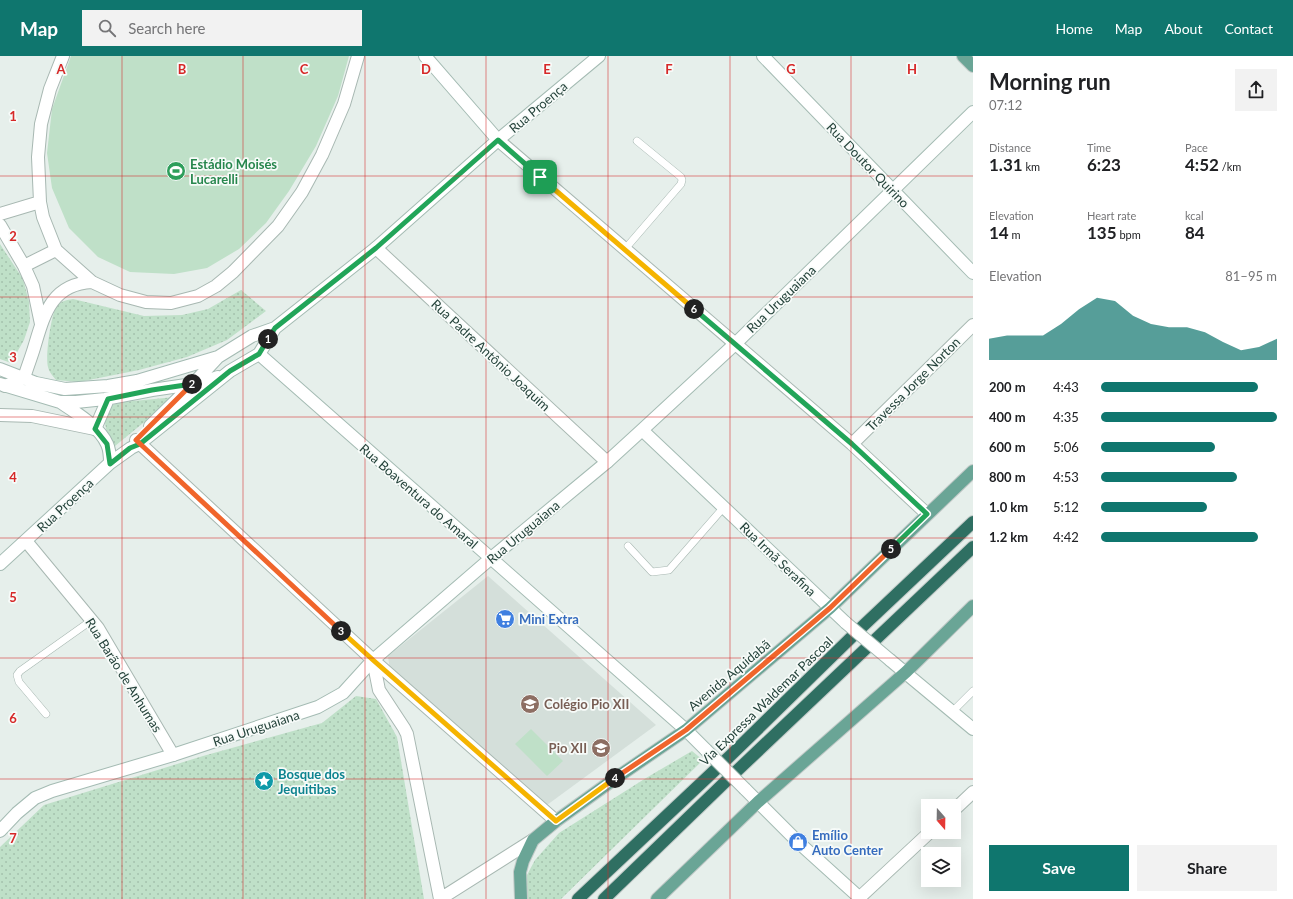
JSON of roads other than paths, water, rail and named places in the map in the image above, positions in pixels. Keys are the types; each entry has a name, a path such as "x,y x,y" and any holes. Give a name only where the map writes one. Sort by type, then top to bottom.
{"highway":[{"name":"Via Expressa Waldemar Pascoal","path":"578,899 730,756 973,522"},
{"path":"604,899 973,547"}],"main road":[{"path":"963,56 973,66"},
{"name":"Avenida Aquidabã","path":"521,899 520,872 523,861 533,840 556,821 612,780 686,730 830,608 973,470"},
{"path":"657,899 758,802 906,672 973,606"}],"street":[{"path":"63,56 50,89 41,124 38,158 40,202 43,217 56,250 92,282 120,295 146,302 171,303 198,296 216,286 233,272 278,226 302,192 322,155 344,104 358,56"},
{"path":"425,56 498,140 852,444 927,514"},
{"name":"Rua Proença","path":"135,444 218,357 252,336 275,328 376,248 498,140 600,56"},
{"name":"Rua Doutor Quirino","path":"763,56 973,274"},
{"name":"Rua Uruguaiana","path":"0,831 17,813 35,798 52,791 173,755 318,707 343,693 373,660 490,559 607,462 642,430 735,344 973,112"},
{"path":"0,214 40,202"},
{"path":"0,225 24,266 33,286 41,324"},
{"name":"Rua Padre Antônio Joaquim","path":"376,248 607,462"},
{"path":"24,266 56,250"},
{"path":"24,378 41,324 50,305 58,294 71,286 92,282"},
{"name":"Travessa Jorge Norton","path":"852,444 973,324"},
{"name":"Rua Proença","path":"193,384 210,380 230,371 259,354 275,328"},
{"name":"Rua Boaventura do Amaral","path":"259,354 686,730 798,842 860,898"},
{"path":"0,369 42,385 65,389 108,386 137,381 218,357"},
{"name":"Rua Proença","path":"0,564 110,464 230,371"},
{"path":"2,385 24,378"},
{"path":"60,402 108,399 152,390 193,384"},
{"path":"2,385 60,402 84,419 95,429 107,444 110,464"},
{"path":"95,429 108,399"},
{"path":"0,415 32,416 95,429"},
{"name":"Rua Irmã Serafina","path":"642,430 846,623 973,729"},
{"path":"135,444 373,660 556,821"},
{"name":"Rua Barão de Anhumas","path":"26,541 98,628 173,755"},
{"path":"373,660 379,690 407,734 440,899 533,840"},
{"path":"961,803 973,792"},
{"path":"860,898 923,839"}],"lane":[{"path":"625,249 681,184 682,180 681,177 637,141"},
{"path":"628,546 652,572 669,570 724,507"},
{"path":"46,714 19,682 18,675 20,671 92,620"},
{"path":"952,712 973,691"}],"place":[{"name":"Estádio Moisés Lucarelli","path":"176,171"},
{"name":"Mini Extra","path":"505,619"},
{"name":"Colégio Pio XII","path":"530,704"},
{"name":"Pio XII","path":"601,748"},
{"name":"Bosque dos Jequitibas","path":"264,781"},
{"name":"Emílio Auto Center","path":"798,842"}]}
